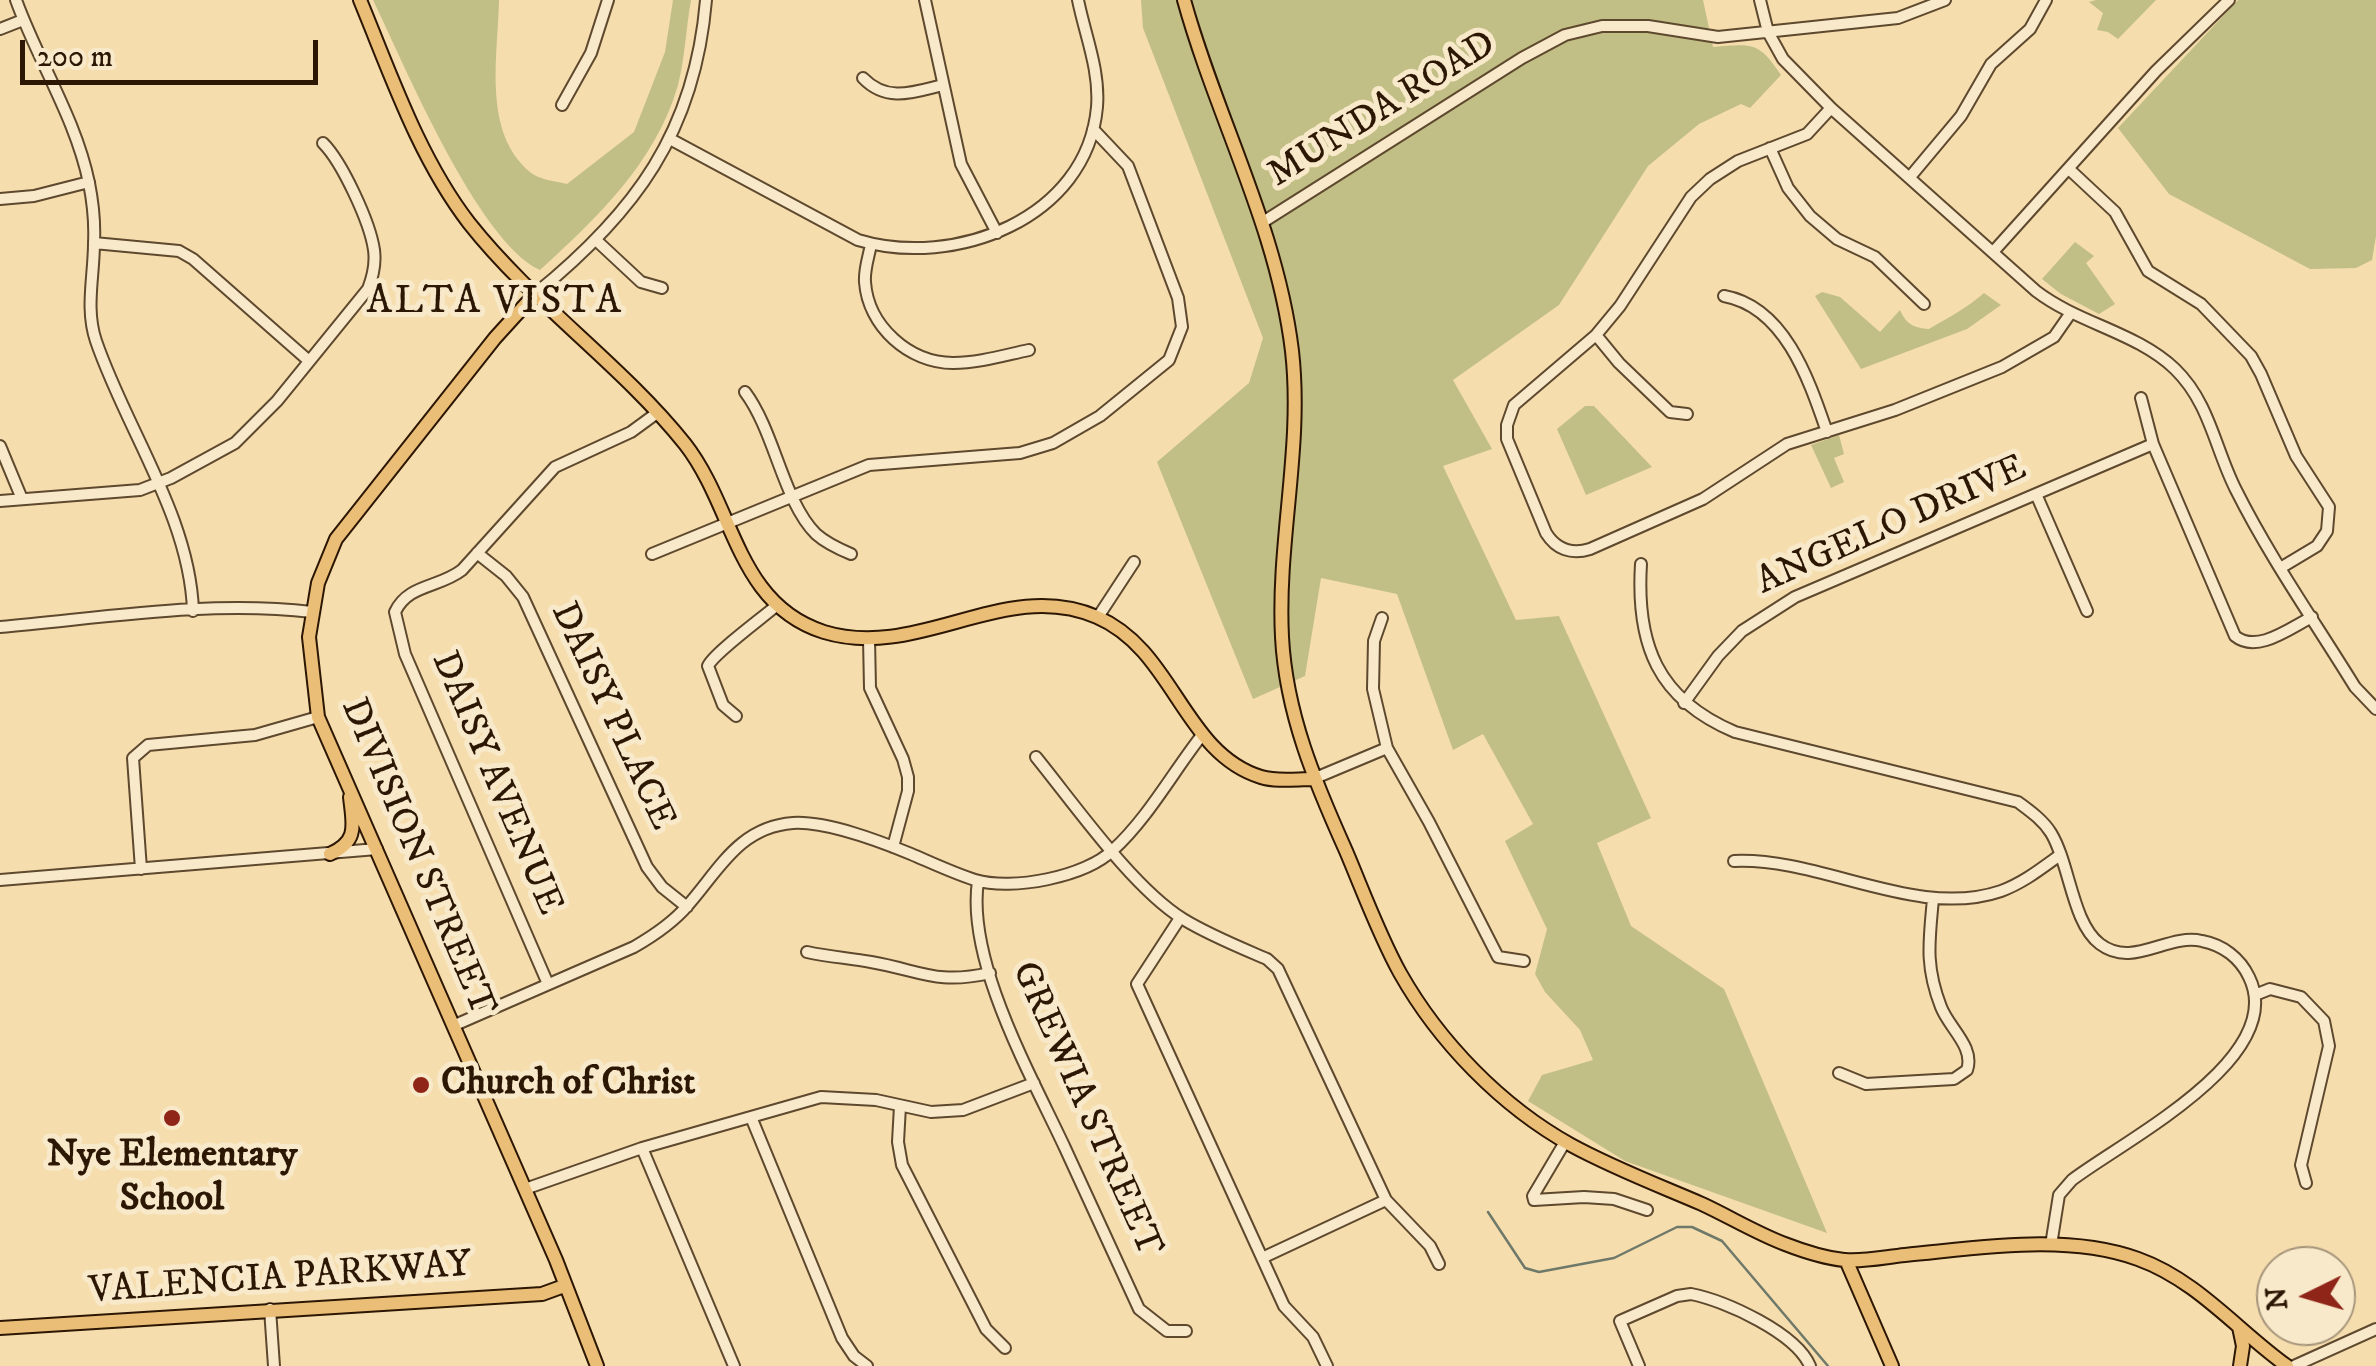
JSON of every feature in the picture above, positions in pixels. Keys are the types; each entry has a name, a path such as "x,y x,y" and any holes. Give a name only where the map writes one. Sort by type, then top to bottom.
{"main road":[{"path":"360,0 429,160 470,224 686,446 707,477 748,570 776,606 822,631 869,639 918,634 1020,607 1048,606 1098,617 1146,652 1202,735 1229,761 1262,778 1313,779"},
{"path":"1184,0 1263,222 1280,280 1292,352 1293,475 1283,550 1282,644 1288,690 1313,779 1399,972 1429,1018 1465,1062 1498,1093 1565,1142 1783,1244 1846,1260 2051,1245 2108,1250 2139,1259 2185,1283 2290,1366"},
{"name":"DIVISION STREET","path":"535,294 351,517 324,568 309,637 318,717 526,1189 597,1366"},
{"path":"330,854 346,847 352,838 348,785"},
{"path":"1846,1260 1892,1366"},
{"name":"VALENCIA PARKWAY","path":"0,1328 542,1294 564,1286"},
{"path":"2239,1328 2240,1366"}],"street":[{"path":"16,0 82,155 94,243 90,296 94,336 117,398 183,544 192,576 193,610"},
{"path":"562,105 591,52 608,0"},
{"name":"DIVISION STREET","path":"535,294 597,241 642,189 670,139 695,70 706,0"},
{"path":"925,0 962,164 997,232"},
{"path":"670,139 871,244 903,250 967,244 1034,212 1055,192 1081,156 1097,106 1096,74 1078,0"},
{"path":"1760,0 1768,32 1782,59 1831,108 2036,290 2070,314 2150,350 2189,384 2210,421 2236,490 2355,686 2376,709"},
{"name":"MUNDA ROAD","path":"1263,222 1522,58 1565,35 1602,26 1648,26 1718,37 1898,18 1945,0"},
{"path":"1910,177 1962,116 1991,64 2030,29 2046,0"},
{"path":"1993,252 2070,170 2084,148 2229,0"},
{"path":"0,28 23,20"},
{"path":"863,78 881,92 895,95 943,85"},
{"path":"1831,108 1807,134 1738,161 1710,179 1692,197 1620,306 1596,335 1514,405 1506,425 1507,439 1554,544 1567,550 1584,550 1703,499 1787,444 1895,410 2002,367 2054,337 2070,314"},
{"path":"652,554 869,464 1020,453 1053,443 1092,422 1170,360 1182,327 1178,298 1128,166 1092,129"},
{"path":"0,501 140,490 235,444 368,289 375,259 371,236 338,158 323,143"},
{"path":"1770,148 1782,179 1810,216 1837,240 1875,258 1924,304"},
{"path":"2070,170 2115,212 2148,271 2180,289 2214,316 2251,356 2261,374 2296,456 2330,507 2327,531 2317,546 2282,567"},
{"path":"0,199 34,196 88,182"},
{"path":"597,241 641,282 662,288"},
{"path":"94,243 179,251 309,361"},
{"path":"871,244 864,276 868,299 885,330 902,346 923,357 957,363 1029,350"},
{"path":"1724,296 1755,306 1782,336 1814,392 1827,432"},
{"path":"1596,335 1670,412 1687,414"},
{"path":"745,392 757,408 794,497 816,534 851,554"},
{"path":"2140,398 2153,444 2235,636 2244,643 2256,644 2312,618"},
{"path":"477,553 556,467 631,432 657,413"},
{"name":"ANGELO DRIVE","path":"1684,703 1718,656 1742,631 1795,597 2153,444"},
{"path":"0,446 22,498"},
{"path":"2036,494 2088,612"},
{"name":"DAISY AVENUE","path":"477,553 447,582 410,592 398,606 397,628 548,984"},
{"name":"DAISY PLACE","path":"477,553 506,576 523,598 647,867 662,887 687,908"},
{"path":"1098,617 1134,562"},
{"path":"1641,564 1639,602 1646,641 1661,675 1684,703 1714,724 2018,802 2042,821 2060,855 2085,926 2102,946 2121,954 2135,954 2181,940 2206,942 2223,948 2249,976 2255,995 2251,1029 2242,1044 2198,1094 2082,1172 2059,1195 2051,1245"},
{"path":"736,716 723,705 708,666 714,654 734,644 776,606"},
{"path":"0,628 193,610 256,607 312,612"},
{"path":"1382,618 1374,641 1373,689 1387,748 1498,958 1524,961"},
{"path":"869,639 870,688 908,777 893,847"},
{"path":"141,870 133,758 136,753 148,745 254,735 318,717"},
{"path":"455,1025 657,934 687,908 732,849 767,830 793,823 834,829 893,847 978,881 1019,883 1072,871 1113,851 1202,735"},
{"path":"1313,779 1387,748"},
{"path":"1036,758 1113,851 1180,918 1278,968 1386,1200 1430,1246 1439,1264"},
{"path":"0,880 377,849"},
{"path":"1734,861 1766,860 1933,899 2000,892 2060,855"},
{"name":"GREWIA STREET","path":"978,881 975,916 990,973 1034,1083 1139,1309 1167,1331 1186,1330"},
{"path":"1839,1073 1866,1084 1954,1079 1967,1070 1968,1054 1943,1013 1930,976 1927,955 1933,899"},
{"path":"1180,918 1137,984 1284,1306 1313,1337 1326,1366"},
{"path":"807,952 870,961 940,980 990,973"},
{"path":"2255,995 2270,989 2301,997 2324,1020 2329,1046 2301,1165 2306,1183"},
{"path":"526,1189 642,1148 821,1097 850,1097 931,1112 963,1110 1034,1083"},
{"path":"900,1106 898,1142 902,1165 986,1329 1005,1348"},
{"path":"751,1117 842,1338 854,1356 867,1366"},
{"path":"1565,1142 1532,1196 1534,1200 1614,1199 1646,1210"},
{"path":"642,1148 734,1366"},
{"path":"1262,1258 1386,1200"},
{"path":"1640,1366 1620,1321 1678,1296 1702,1297 1772,1328 1792,1341 1810,1366"},
{"path":"270,1309 274,1366"},
{"path":"2290,1366 2376,1330"}],"shaded area":[{"path":"373,0 499,0 496,92 505,136 530,172 567,184 634,132 665,52 673,0 691,0 678,85 655,139 603,209 540,270 516,253 468,189"},
{"path":"1141,0 1703,0 1713,47 1753,47 1781,75 1750,108 1741,104 1699,124 1648,166 1559,305 1453,380 1492,449 1443,466 1516,620 1559,616 1651,818 1597,843 1631,926 1724,989 1827,1233 1625,1161 1528,1101 1542,1075 1593,1060 1580,1030 1545,992 1535,974 1547,929 1505,841 1533,824 1483,734 1453,750 1397,594 1321,578 1305,676 1253,699 1157,462 1249,383 1263,338 1143,28"},
{"path":"2156,0 2118,39 2097,30 2103,13 2089,2"},
{"path":"2238,0 2376,0 2376,236 2372,260 2356,268 2310,269 2169,194 2118,128"},
{"path":"2075,242 2094,256 2086,263 2115,304 2099,314 2042,279"},
{"path":"1822,292 1840,297 1880,332 1900,310 1911,324 1929,329 1984,293 2001,305 1967,329 1861,369 1815,296"},
{"path":"1585,406 1594,406 1652,467 1586,495 1557,429"},
{"path":"1839,435 1844,454 1834,458 1844,482 1831,488 1811,445"}],"waterway":[{"path":"1488,1212 1525,1268 1539,1272 1614,1258 1677,1227 1692,1227 1722,1241 1828,1366"}],"place":[{"name":"Church of Christ","path":"421,1085"},
{"name":"Nye Elementary School","path":"172,1118"}],"district":[{"name":"ALTA VISTA","path":"495,304"}]}
